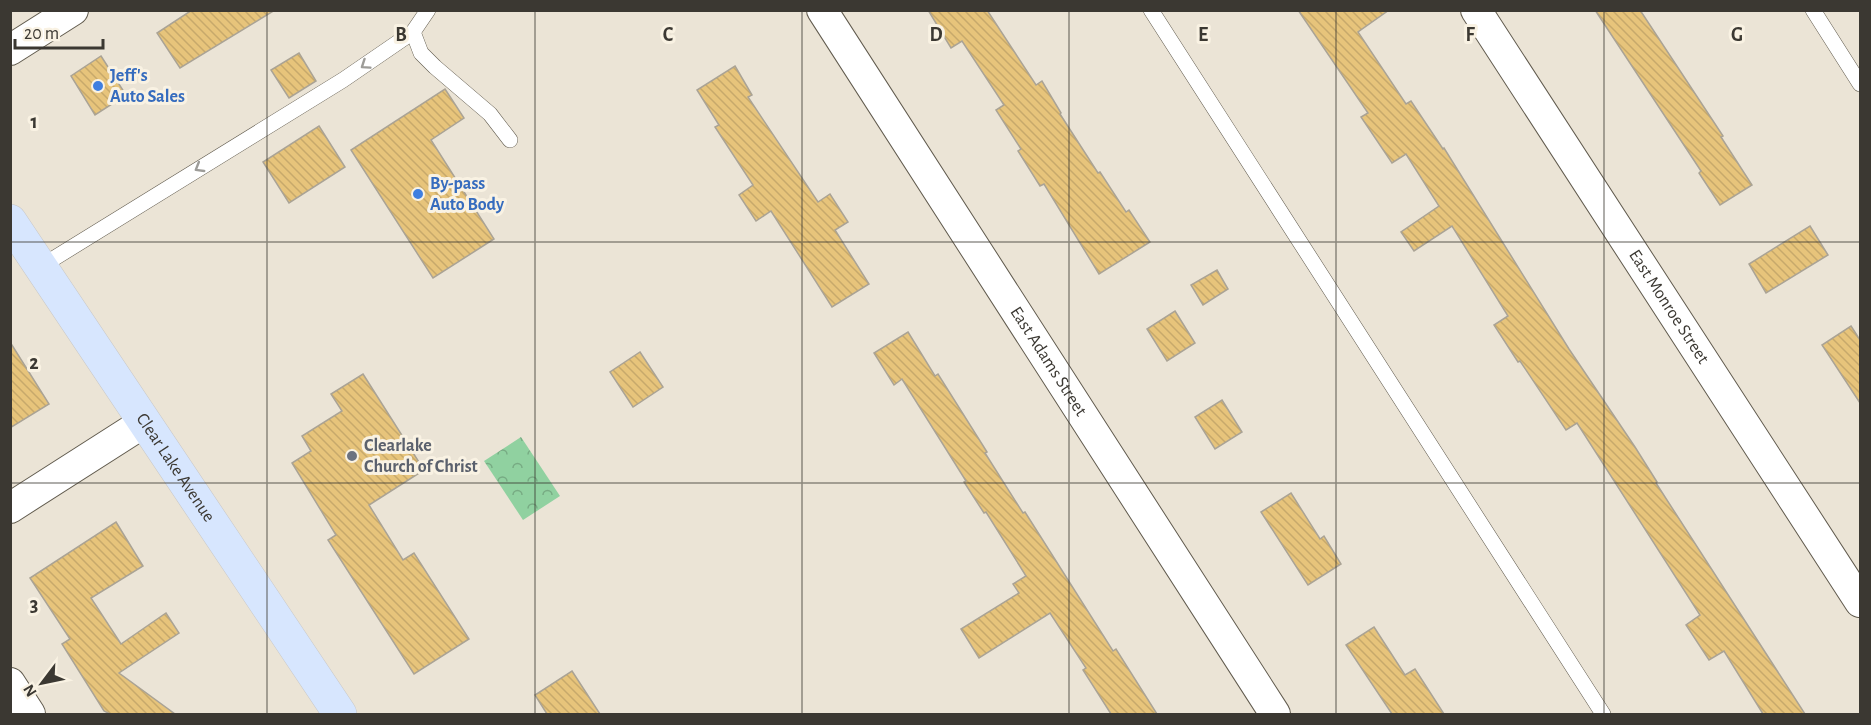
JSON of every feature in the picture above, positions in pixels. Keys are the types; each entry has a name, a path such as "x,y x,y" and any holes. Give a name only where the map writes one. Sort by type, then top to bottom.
{"main road":[{"name":"Clear Lake Avenue","path":"10,221 143,423 340,714"}],"street":[{"path":"10,50 73,10"},
{"name":"East Adams Street","path":"822,10 1275,714"},
{"name":"East Monroe Street","path":"1476,10 1860,602"},
{"path":"10,508 143,423"},
{"path":"10,683 30,714"}],"lane":[{"path":"40,267 343,80 414,32 428,10"},
{"path":"1151,10 1604,714"},
{"path":"1813,10 1860,84"},
{"path":"414,32 421,52 435,68 490,114 510,140"}],"green space":[{"path":"521,437 560,496 523,520 484,461"}],"building":[{"path":"192,10 275,10 180,68 157,33"},
{"path":"928,10 987,10 1036,85 1042,81 1098,173 1100,172 1126,212 1129,210 1150,242 1099,274 1044,184 1040,186 1018,151 1021,149 996,110 1004,105 962,41 951,48"},
{"path":"1298,10 1389,10 1358,32 1406,104 1411,101 1444,148 1569,349 1635,447 1805,714 1763,714 1724,651 1709,660 1686,625 1700,615 1577,423 1566,430 1494,325 1508,316 1452,226 1414,251 1401,232 1439,206 1406,154 1392,163 1361,117 1368,113"},
{"path":"1595,10 1640,10 1723,136 1721,137 1752,185 1720,205 1699,173 1701,171"},
{"path":"299,53 316,81 289,98 271,70"},
{"path":"101,56 126,95 95,115 71,76"},
{"path":"735,66 752,95 748,97 818,202 830,194 848,222 835,230 869,284 832,307 771,211 756,221 739,195 753,185 715,127 719,125 697,90"},
{"path":"445,89 464,118 431,140 494,239 433,278 351,150"},
{"path":"319,126 345,167 289,203 263,162"},
{"path":"1810,226 1828,255 1766,293 1749,264"},
{"path":"1217,270 1228,289 1203,305 1191,285"},
{"path":"1175,311 1195,343 1167,361 1147,329"},
{"path":"1851,326 1860,340 1860,403 1822,345"},
{"path":"908,332 935,376 938,374 1023,513 1025,512 1113,651 1116,649 1157,714 1111,714 1083,670 1086,668 1050,613 979,658 961,629 1019,593 1013,584 1026,576 986,512 984,513 964,482 966,481 902,379 894,385 874,353"},
{"path":"10,342 49,404 10,428"},
{"path":"640,352 663,387 633,407 610,372"},
{"path":"363,374 424,470 369,505 403,560 414,553 469,639 414,674 328,540 336,535 292,463 311,451 302,436 342,411 331,394"},
{"path":"1222,400 1242,432 1215,449 1195,417"},
{"path":"1291,493 1320,539 1324,536 1341,564 1308,585 1261,512"},
{"path":"116,522 143,566 91,598 121,644 166,613 179,633 119,673 175,714 110,714 104,711 62,644 70,639 30,578"},
{"path":"1374,627 1405,675 1415,669 1444,714 1392,714 1346,645"},
{"path":"572,671 600,714 547,714 535,695"}],"place":[{"name":"Jeff's Auto Sales","path":"98,86"},
{"name":"By-pass Auto Body","path":"418,194"},
{"name":"Clearlake Church of Christ","path":"352,456"}]}
